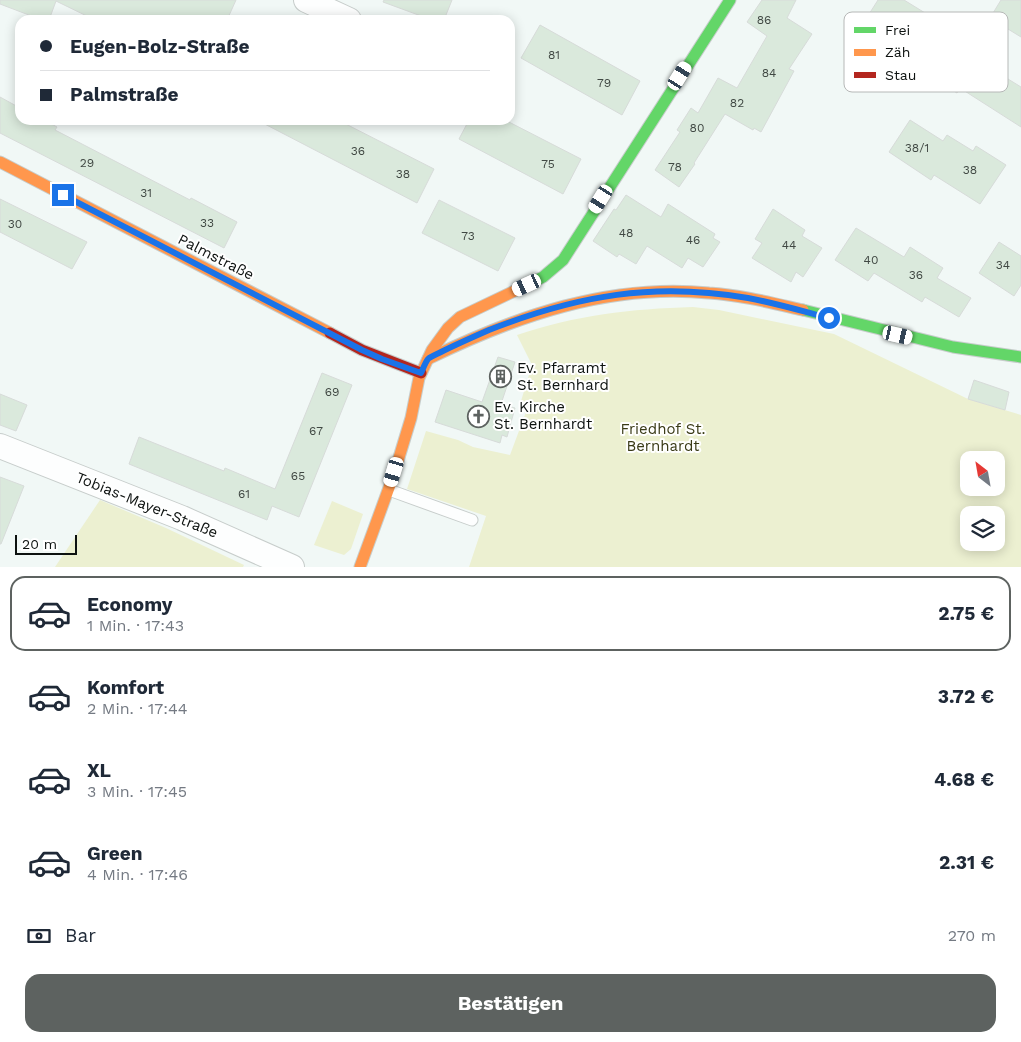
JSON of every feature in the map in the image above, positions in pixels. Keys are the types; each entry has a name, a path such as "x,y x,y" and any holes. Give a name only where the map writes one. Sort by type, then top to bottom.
{"street":[{"path":"306,0 338,15"},
{"path":"360,567 388,490 410,419 421,373 442,334 453,322 543,277 563,260 698,46 730,0"},
{"name":"Palmstraße","path":"0,162 362,350 421,373"},
{"path":"428,359 473,336 546,309 599,297 668,291 699,292 751,298 914,339 1021,357"},
{"name":"Tobias-Mayer-Straße","path":"0,446 173,514 292,567"}],"lane":[{"path":"388,490 472,520"}],"green space":[{"name":"Friedhof St. Bernhardt","path":"693,307 719,310 834,334 968,399 1021,415 1021,567 469,567 486,516 407,489 426,431 458,440 473,447 510,455 529,404 521,401 532,365 517,335 561,322 625,311"},
{"path":"100,500 166,528 244,565 243,567 55,567"},
{"path":"332,501 363,514 351,549 344,555 314,545"}],"building":[{"path":"0,0 236,0 229,15 85,15 56,1 51,15 29,15 0,4"},
{"path":"384,0 452,0 446,15 418,15 383,2"},
{"path":"762,0 796,0 787,18 812,34 789,69 794,71 761,132 754,128 753,130 725,114 679,187 655,170 680,132 677,130 691,108 698,113 718,78 737,88 767,36 747,22"},
{"path":"878,0 904,0 924,12 870,12"},
{"path":"1001,0 1021,0 1021,37 1008,29 1008,12 994,12"},
{"path":"540,25 640,81 622,115 521,58"},
{"path":"1008,79 1021,87 1021,127 966,92 1008,92"},
{"path":"0,97 15,105 15,125 53,125 57,127 55,130 190,200 191,198 237,222 224,248 0,133"},
{"path":"910,120 943,141 947,135 973,151 976,146 1006,165 980,204 934,175 931,180 889,152"},
{"path":"267,125 348,125 434,169 417,203"},
{"path":"466,125 515,125 581,159 563,194 459,139"},
{"path":"626,195 661,217 668,204 715,234 713,238 720,242 703,267 688,258 682,268 647,246 636,264 619,254 617,257 593,241 614,209 616,210"},
{"path":"0,199 87,242 72,269 0,232"},
{"path":"439,200 515,238 498,271 422,233"},
{"path":"773,209 805,230 802,236 822,248 803,277 796,272 791,282 752,258 762,243 755,239"},
{"path":"856,228 904,257 910,247 943,268 937,278 971,298 959,317 925,297 922,302 874,273 868,281 835,260"},
{"path":"999,242 1021,256 1021,285 1014,296 979,273"},
{"name":"Ev. Kirche St. Bernhardt","path":"498,357 515,362 501,404 515,408 507,437 502,435 500,443 435,422 446,390 482,402"},
{"path":"322,373 352,385 299,517 272,506 267,520 129,464 139,437 224,471 225,468 275,489"},
{"path":"974,380 1009,392 1005,410 968,399"},
{"path":"0,394 27,405 16,431 0,425"},
{"path":"0,477 24,486 1,544 0,544"}],"traffic: fast":[{"path":"527,285 543,277 563,260 730,0"},
{"path":"803,310 953,347 1021,357"}],"traffic: slow":[{"path":"0,162 330,333"},
{"path":"360,567 394,474 411,418 419,378 432,350 448,328 460,317 527,285"},
{"path":"428,359 461,343 529,317 564,306 636,293 672,291 721,294 803,310"}],"traffic: jam":[{"path":"330,333 362,350 421,373"}],"place":[{"name":"Ev. Pfarramt St. Bernhard","path":"501,377"},
{"name":"Ev. Kirche St. Bernhardt","path":"478,416"}],"route":[{"path":"63,195 362,350 421,373 428,359 473,336 546,309 580,300 614,295 668,291 726,294 751,298 829,318"}]}
